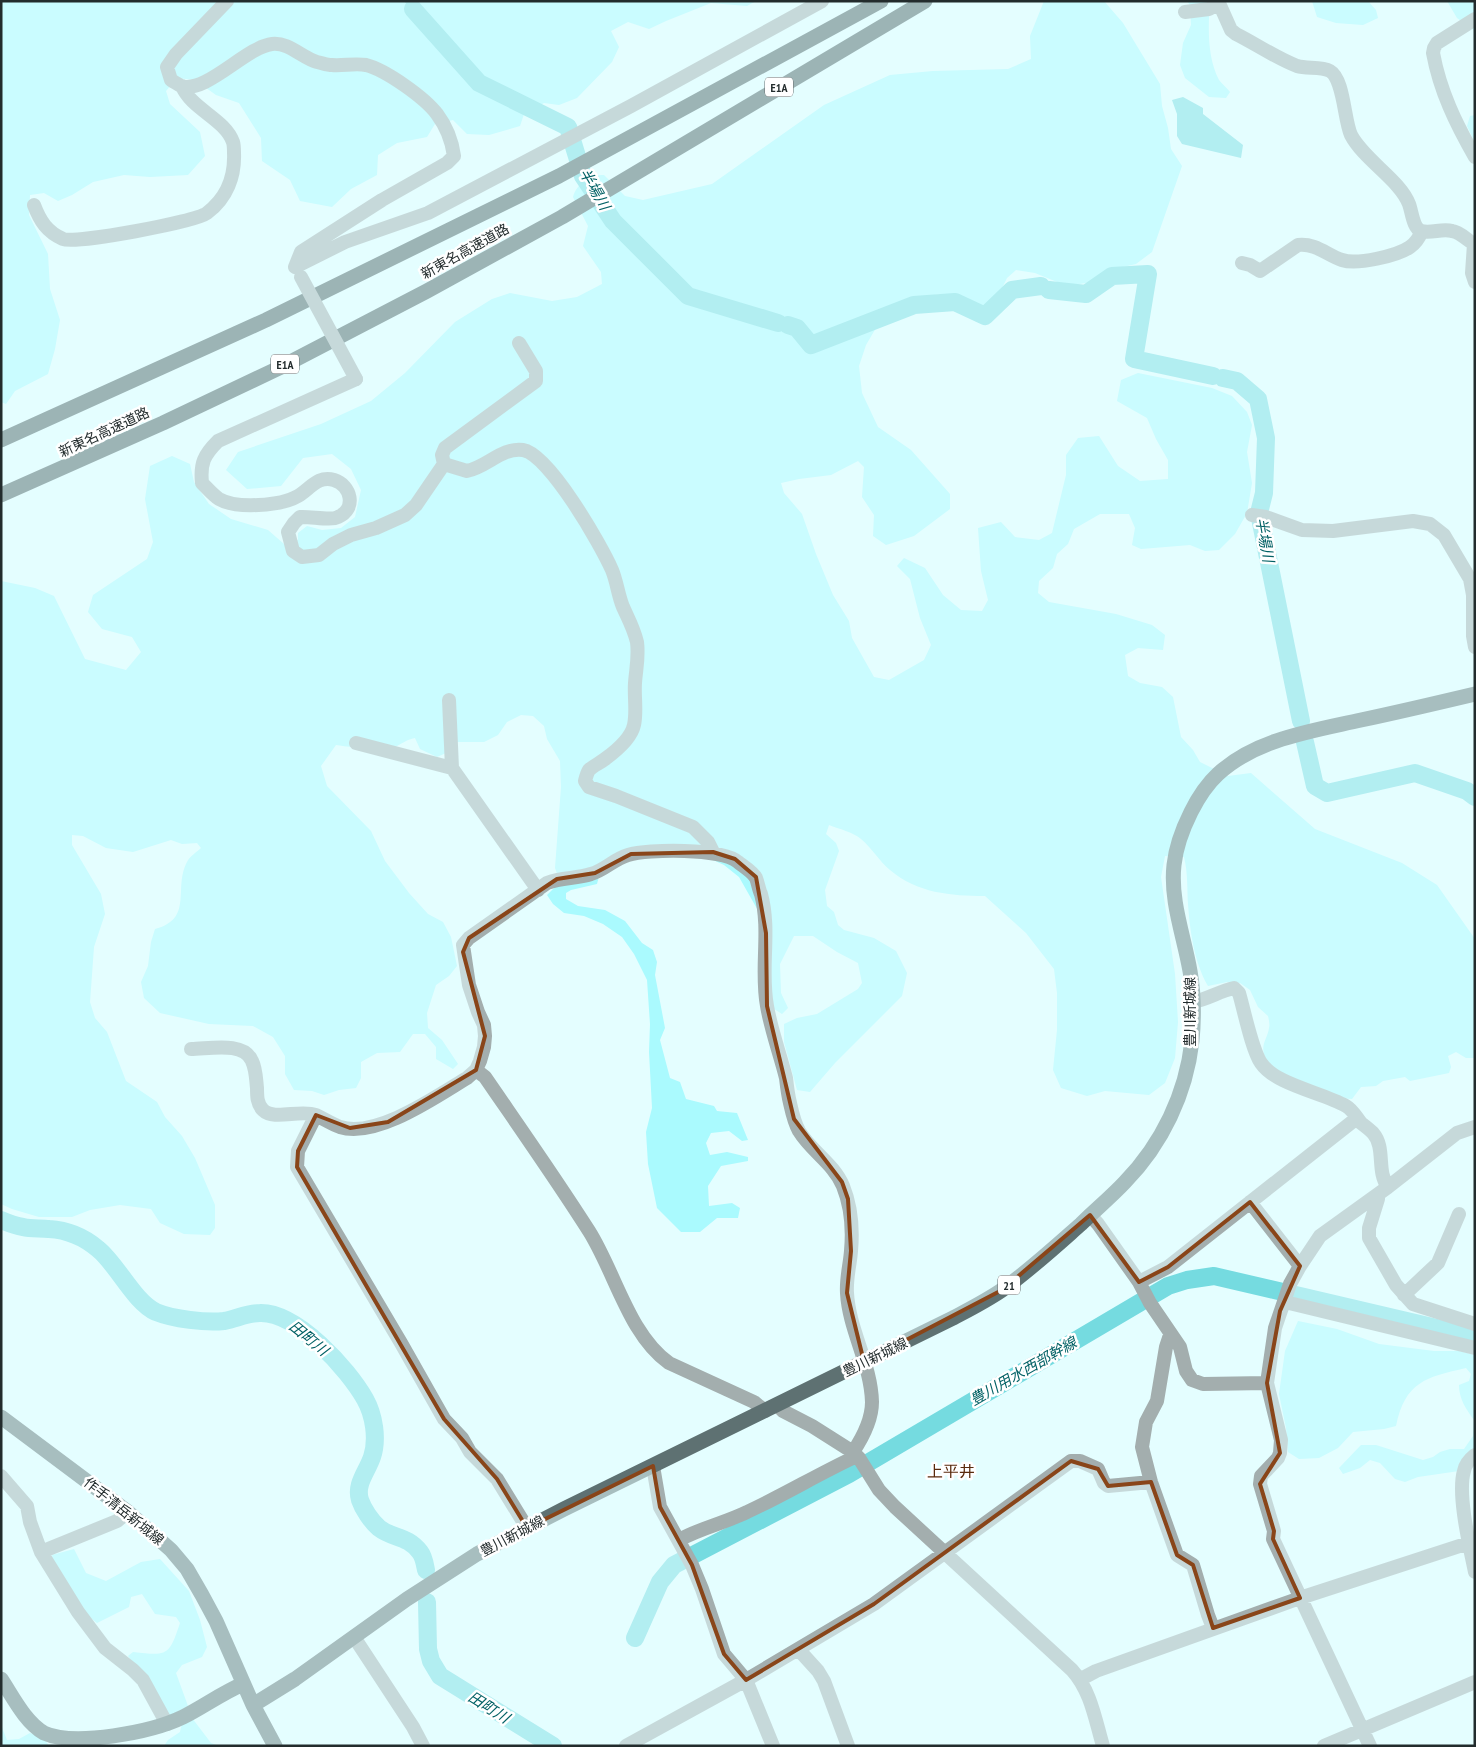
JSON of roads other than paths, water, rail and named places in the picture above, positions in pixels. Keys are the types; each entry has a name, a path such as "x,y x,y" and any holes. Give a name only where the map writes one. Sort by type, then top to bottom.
{"highway":[{"name":"新東名高速道路","path":"1,440 266,320 558,176 881,1"},
{"name":"新東名高速道路","path":"1,495 279,368 427,291 562,217 926,1"}],"main road":[{"name":"豊川新城線","path":"253,1705 288,1684 444,1574 477,1554 954,1318 990,1298 1044,1257 1125,1182 1144,1161 1169,1120 1187,1071 1192,1040 1193,1002 1190,971 1176,904 1174,866 1184,825 1199,796 1217,774 1239,758 1267,745 1309,732 1475,694"},
{"name":"作手清岳新城線","path":"1,1417 128,1512 172,1550 187,1569 216,1620 243,1684"},
{"path":"1,1679 33,1724 44,1732 58,1738 76,1740 101,1738 167,1724 243,1684 275,1746"}],"street":[{"path":"34,205 38,216 49,231 64,240 82,240 138,231 206,214 220,202 229,185 234,167 233,142 222,127 186,94 182,86 171,80 167,67 176,54 227,1"},
{"path":"298,272 346,242 428,213 593,127 822,1"},
{"path":"1184,12 1209,9 1219,2 1231,30 1236,34 1292,64 1303,68 1330,71 1334,74 1340,86 1348,125 1355,142 1402,192 1409,202 1417,228 1422,231 1452,230 1474,243 1472,274 1475,282"},
{"path":"1475,19 1437,43 1433,53 1448,104 1458,129 1475,157"},
{"path":"182,86 198,84 213,77 257,48 273,44 285,45 309,60 331,66 364,65 379,69 415,93 437,114 452,141 454,156 447,163 382,200 301,252 298,272 356,379 218,441 207,452 201,468 202,483 220,499 243,505 259,506 297,496 315,482 328,478 341,482 348,490 350,501 345,512 338,518 300,517 288,532 293,550 302,557 320,555 333,544 351,535 376,528 406,515 416,505 444,464 442,455 445,448 536,381 536,371 519,343"},
{"path":"1242,264 1250,265 1260,271 1298,245 1306,244 1342,260 1352,262 1389,256 1410,248 1418,240 1422,231"},
{"path":"444,464 467,471 510,450 523,450 532,452 551,472 564,490 584,520 612,571 622,605 632,625 639,657 635,683 634,725 629,737 588,771 585,781 589,787 693,827 708,842 713,852"},
{"path":"1257,516 1302,530 1333,530 1413,521 1430,524 1444,535 1470,579 1473,595 1472,628 1475,647"},
{"path":"449,700 452,768 538,890"},
{"path":"356,743 452,768"},
{"path":"191,1049 230,1048 246,1052 252,1059 254,1067 257,1100 263,1110 271,1114 282,1115 307,1112 341,1127 350,1128 388,1122 467,1078 476,1070 484,1047 484,1025 469,985 463,945 469,938 538,890 557,879 586,876 595,873 619,858 631,854 663,852 713,852 736,859 756,877 763,902 766,933 764,981 767,1006 786,1079 794,1119 799,1131 829,1164 842,1182 848,1199 851,1215 851,1251 847,1293 869,1380 872,1403 870,1419 860,1441 857,1455 774,1500 744,1514 688,1535 681,1543"},
{"path":"1193,1002 1234,988 1240,993 1260,1062 1268,1071 1280,1079 1318,1093 1347,1107 1374,1134 1380,1150 1381,1172 1384,1182 1383,1191 1378,1199 1369,1228 1369,1238 1396,1285 1413,1304 1475,1324"},
{"path":"476,1070 485,1077 589,1231 636,1325 648,1344 658,1355 669,1363 754,1402 783,1411 812,1426 857,1455 884,1495 1081,1679 1089,1694 1103,1746"},
{"path":"316,1115 298,1152 297,1167 444,1419 462,1438 470,1452 497,1479 527,1528"},
{"path":"1141,1286 1168,1267 1357,1118"},
{"path":"1370,1746 1273,1539 1274,1531 1260,1484 1262,1476 1278,1458 1280,1453 1281,1440 1267,1383 1275,1328 1290,1284 1320,1236 1383,1191 1457,1132 1475,1127"},
{"path":"1250,1202 1300,1266"},
{"path":"1404,1295 1438,1264 1459,1214"},
{"path":"1090,1215 1141,1286 1170,1335 1180,1347 1186,1371 1192,1380 1203,1384 1267,1383"},
{"path":"1285,1300 1475,1348"},
{"path":"1170,1335 1166,1347 1158,1401 1146,1422 1142,1447 1152,1482 1178,1555 1193,1565 1208,1615 1214,1628"},
{"path":"1475,1455 1464,1468 1462,1479 1462,1495 1472,1542 1475,1572"},
{"path":"626,1746 746,1680 874,1604 1071,1461 1080,1461 1098,1469 1104,1483 1108,1486 1152,1482"},
{"path":"654,1466 660,1507 690,1561 702,1589 724,1654 746,1680 773,1746"},
{"path":"1,1476 27,1506 30,1522 41,1552 91,1632 105,1648 143,1680 167,1724"},
{"path":"41,1552 117,1520 128,1512"},
{"path":"1081,1679 1096,1671 1214,1628 1472,1542"},
{"path":"354,1637 413,1727 423,1746"},
{"path":"798,1649 818,1671 824,1681 848,1746"},
{"path":"1324,1746 1475,1682"}],"waterway":[{"path":"406,1 413,9"},
{"name":"半場川","path":"415,11 416,1"},
{"name":"半場川","path":"413,9 479,83 568,127 583,176 613,221 688,296 778,323"},
{"name":"半場川","path":"1049,290 1086,294 1112,276 1148,274 1134,359 1213,376"},
{"name":"半場川","path":"788,325 797,328 811,345 914,305 955,302 985,316 1012,290 1041,286"},
{"name":"半場川","path":"1223,378 1237,381 1258,399 1266,438 1264,493 1259,513 1301,721"},
{"name":"半場川","path":"1305,742 1315,786 1327,793 1415,773 1467,791 1475,797"},
{"name":"田町川","path":"1,1220 26,1228 62,1231 87,1241 105,1256 140,1300 156,1312 190,1320 208,1321 224,1321 260,1313 274,1315 290,1322 320,1344 347,1373 365,1399 371,1412 375,1443 372,1457 360,1483 359,1494 363,1507 379,1528 405,1540 415,1547 422,1556 426,1570"},
{"name":"豊川用水西部幹線","path":"635,1638 660,1582 674,1565 849,1474 1168,1286 1187,1280 1214,1276 1475,1337"},
{"name":"田町川","path":"427,1602 428,1649 431,1661 440,1676 553,1746"}],"district":[{"name":"上平井","path":"951,1471"}]}
